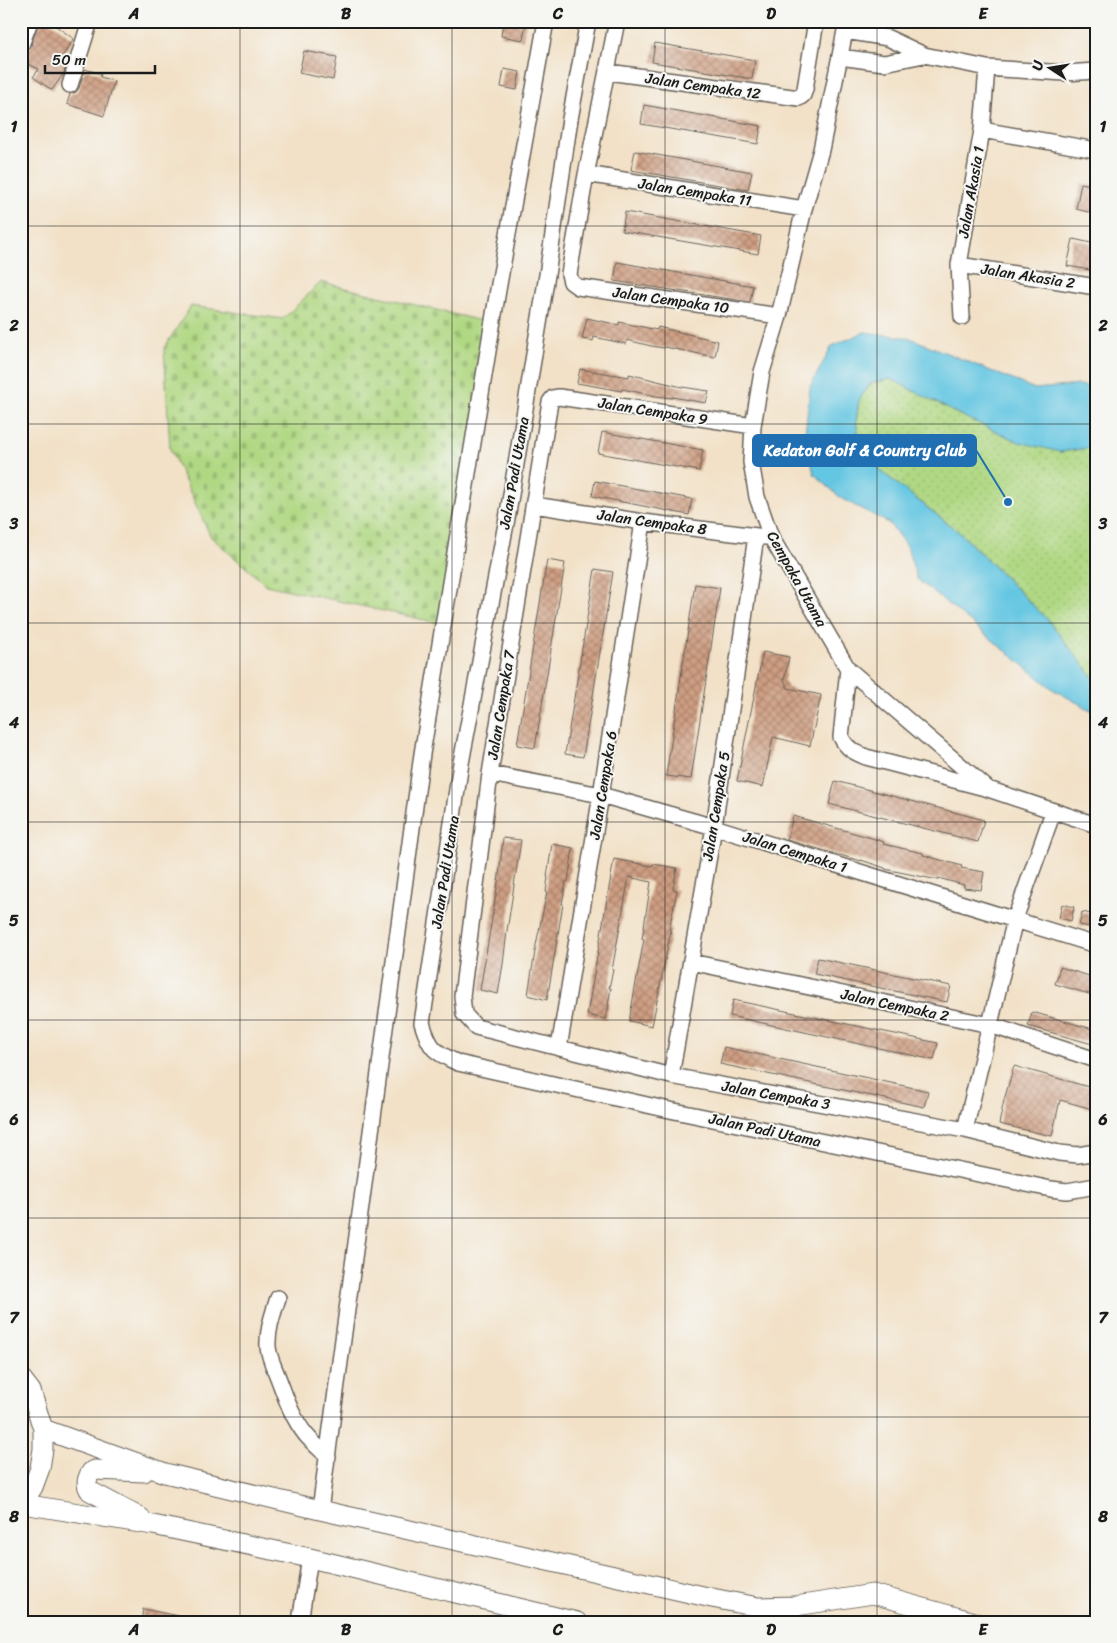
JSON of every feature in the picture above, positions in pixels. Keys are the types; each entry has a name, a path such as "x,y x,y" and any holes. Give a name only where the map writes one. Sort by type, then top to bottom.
{"street":[{"path":"21,45 30,21"},
{"path":"70,85 90,21"},
{"path":"320,1510 422,754 498,290 546,21"},
{"name":"Jalan Padi Utama","path":"588,21 570,120 546,284 508,513 462,763 422,1024 428,1042 439,1054 458,1063 664,1109 1052,1189 1067,1191 1096,1186"},
{"path":"586,174 617,21"},
{"name":"Jalan Cempaka 12","path":"608,72 799,98 803,95 805,89 816,21"},
{"path":"846,26 888,38 924,55 987,68 1065,73 1096,71"},
{"name":"Cempaka Utama","path":"846,26 821,150 804,209 779,316 762,372 753,426 751,462 764,536 848,669 988,789 1096,825"},
{"path":"840,57 884,63 924,55"},
{"name":"Jalan Akasia 1","path":"962,317 959,265 982,130 987,68"},
{"path":"982,130 1096,150"},
{"name":"Jalan Cempaka 11","path":"586,174 804,209"},
{"name":"Jalan Cempaka 10","path":"586,174 569,274 572,282 578,287 779,316"},
{"name":"Jalan Akasia 2","path":"959,265 1096,287"},
{"name":"Jalan Cempaka 9","path":"553,398 558,397 753,426"},
{"name":"Jalan Cempaka 7","path":"464,1014 462,996 490,774 550,402 553,398"},
{"name":"Jalan Cempaka 8","path":"534,505 643,522 764,536"},
{"name":"Jalan Cempaka 6","path":"559,1048 601,795 643,522"},
{"name":"Jalan Cempaka 5","path":"671,1076 764,536"},
{"path":"848,669 842,737 845,745 852,751 866,757 988,789"},
{"name":"Jalan Cempaka 1","path":"490,774 601,795 714,827 1096,945"},
{"path":"965,1130 1015,919 1053,812"},
{"name":"Jalan Cempaka 2","path":"690,962 990,1025 1096,1060"},
{"name":"Jalan Cempaka 3","path":"464,1014 476,1026 671,1076 965,1130 1059,1153 1078,1155 1096,1152"},
{"path":"278,1298 268,1337 271,1360 290,1408 298,1422 306,1434 328,1457"},
{"path":"21,1378 32,1391 43,1429 43,1449 40,1468 33,1487 22,1505 153,1525 310,1558 577,1622"},
{"path":"43,1429 165,1473 320,1510 758,1607 796,1606 873,1594 974,1622"},
{"path":"153,1525 90,1491 87,1487 88,1477 95,1470 165,1473"},
{"path":"300,1622 310,1558"}],"green space":[{"path":"321,282 498,325 447,625 266,585 211,537 170,449 164,348 191,306 283,319"},
{"path":"891,379 960,415 1060,452 1096,447 1096,681 1047,619 960,533 882,472 861,446 856,422 859,400 872,383"}],"water":[{"path":"865,332 910,338 1035,389 1079,385 1096,388 1096,447 1060,452 1019,442 960,415 891,379 871,383 859,400 856,422 861,446 882,472 960,533 1047,619 1096,681 1096,713 1054,690 917,579 907,547 889,523 842,499 814,474 805,435 810,387 832,346"}],"building":[{"path":"39,21 49,21 74,39 59,61 67,63 64,73 52,90 33,77 39,69 21,61 22,54 30,48"},
{"path":"503,21 526,21 523,40 501,36"},
{"path":"655,43 755,60 752,79 652,62"},
{"path":"304,51 337,57 333,80 299,73"},
{"path":"85,69 101,74 100,77 114,81 104,116 67,104 70,94 76,92 79,88"},
{"path":"504,69 520,72 517,90 501,87"},
{"path":"644,105 761,126 758,144 641,124"},
{"path":"635,151 752,172 748,190 631,170"},
{"path":"1081,183 1096,186 1096,214 1076,209"},
{"path":"625,212 761,236 758,254 622,231"},
{"path":"1073,239 1096,244 1096,271 1067,266"},
{"path":"617,262 753,286 750,302 614,281"},
{"path":"587,318 657,330 658,327 718,341 715,357 627,340 626,344 594,337 593,341 582,339"},
{"path":"580,369 629,377 629,374 682,387 709,391 706,403 622,389 622,391 577,383"},
{"path":"602,432 703,450 699,471 598,453"},
{"path":"595,481 692,499 689,515 592,496"},
{"path":"547,560 565,563 535,748 517,745"},
{"path":"595,569 613,572 583,757 565,754"},
{"path":"695,584 720,588 691,779 666,776"},
{"path":"763,652 789,657 784,680 788,688 821,695 810,746 773,737 763,787 737,781"},
{"path":"835,781 984,820 978,842 829,804"},
{"path":"793,816 872,838 884,842 883,844 923,853 923,855 962,866 961,868 984,872 981,890 964,888 964,885 938,878 938,880 885,869 861,860 787,840"},
{"path":"503,838 521,840 498,994 480,990 499,876"},
{"path":"552,844 573,848 547,1000 528,995 547,892 547,877"},
{"path":"614,859 652,866 653,864 677,868 673,889 677,890 669,930 671,930 652,1026 629,1021 644,939 642,939 651,882 629,877 609,988 611,988 606,1019 587,1015"},
{"path":"1062,904 1074,907 1071,921 1059,918"},
{"path":"1082,912 1096,915 1096,928 1079,925"},
{"path":"818,958 951,986 947,1002 814,974"},
{"path":"1060,967 1096,978 1096,996 1055,984"},
{"path":"733,1000 938,1043 934,1060 730,1016"},
{"path":"1032,1012 1096,1030 1096,1045 1028,1026"},
{"path":"724,1047 928,1091 924,1107 720,1064"},
{"path":"1014,1066 1096,1089 1096,1110 1060,1100 1052,1136 999,1124"},
{"path":"143,1609 179,1616 179,1622 141,1622"}],"place":[{"name":"Kedaton Golf & Country Club","path":"1008,502"}]}
